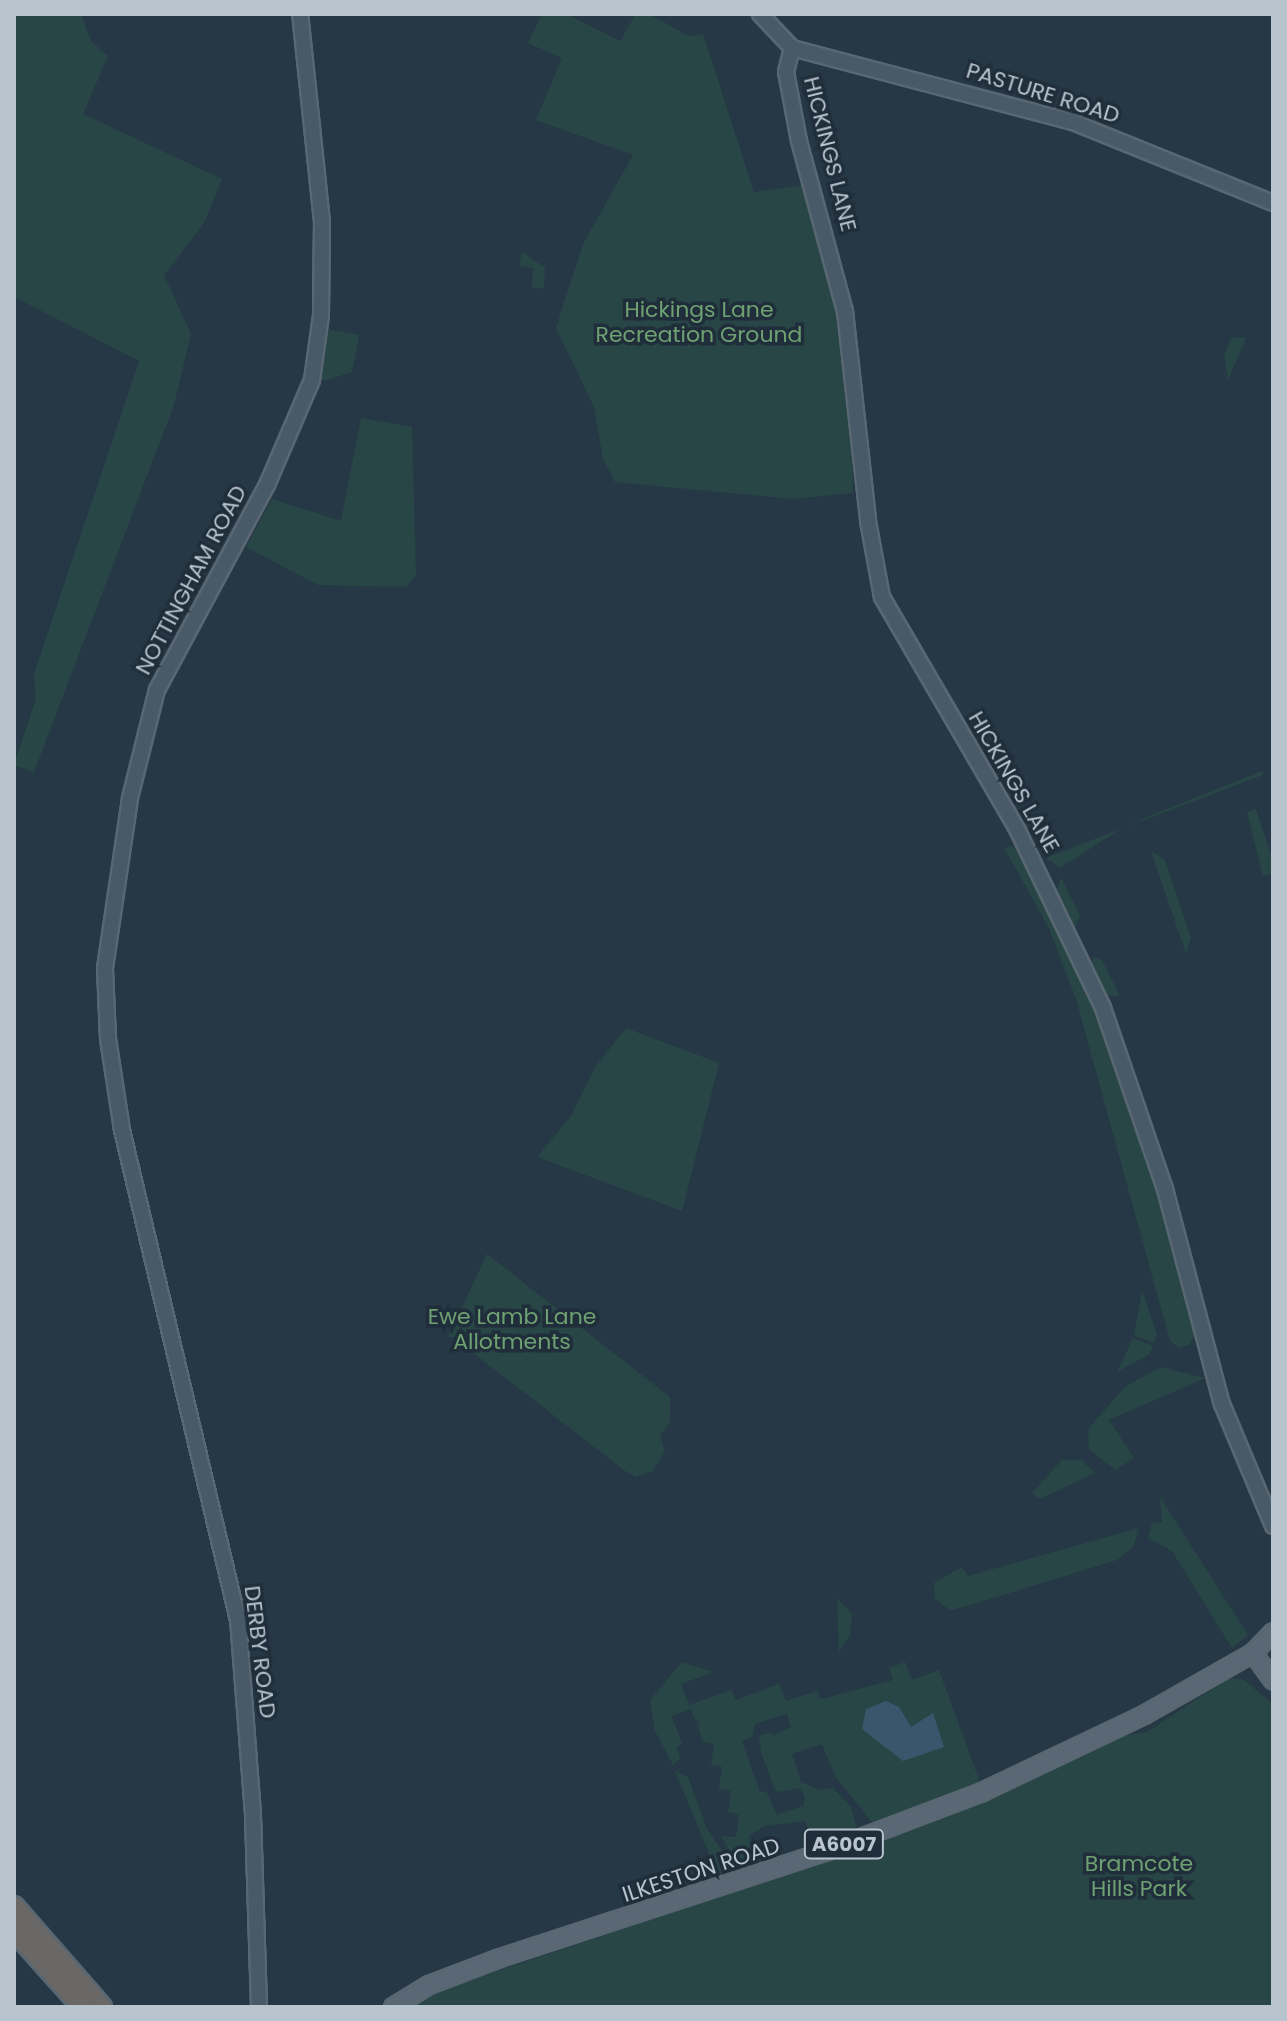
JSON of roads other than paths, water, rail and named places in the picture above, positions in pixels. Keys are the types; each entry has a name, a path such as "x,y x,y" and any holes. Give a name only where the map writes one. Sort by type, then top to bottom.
{"highway":[{"path":"14,1906 102,2007"},
{"path":"14,1931 82,2007"}],"main road":[{"name":"NOTTINGHAM ROAD","path":"167,1310 148,1253 122,1130 108,1038 107,936 130,798 157,690 273,474 312,380 321,315 322,222 313,93 300,14"},
{"path":"760,14 792,48"},
{"name":"PASTURE ROAD","path":"792,48 1075,123 1273,203"},
{"name":"HICKINGS LANE","path":"792,48 786,72 797,130 845,311 868,521 882,597 1018,831 1103,1008 1165,1189 1222,1404 1273,1526"},
{"name":"DERBY ROAD","path":"167,1310 238,1620 253,1814 259,2007"},
{"name":"ILKESTON ROAD","path":"393,2007 429,1985 500,1958 815,1855 982,1792 1144,1715 1253,1653 1273,1632"},
{"path":"1253,1653 1273,1681"}],"water":[{"path":"886,1701 899,1707 911,1727 933,1713 944,1747 903,1761 862,1729 866,1709"}],"park label":[{"name":"Hickings Lane Recreation Ground","path":"699,322"},
{"name":"Ewe Lamb Lane Allotments","path":"512,1328"},
{"name":"Bramcote Hills Park","path":"1139,1876"}]}
